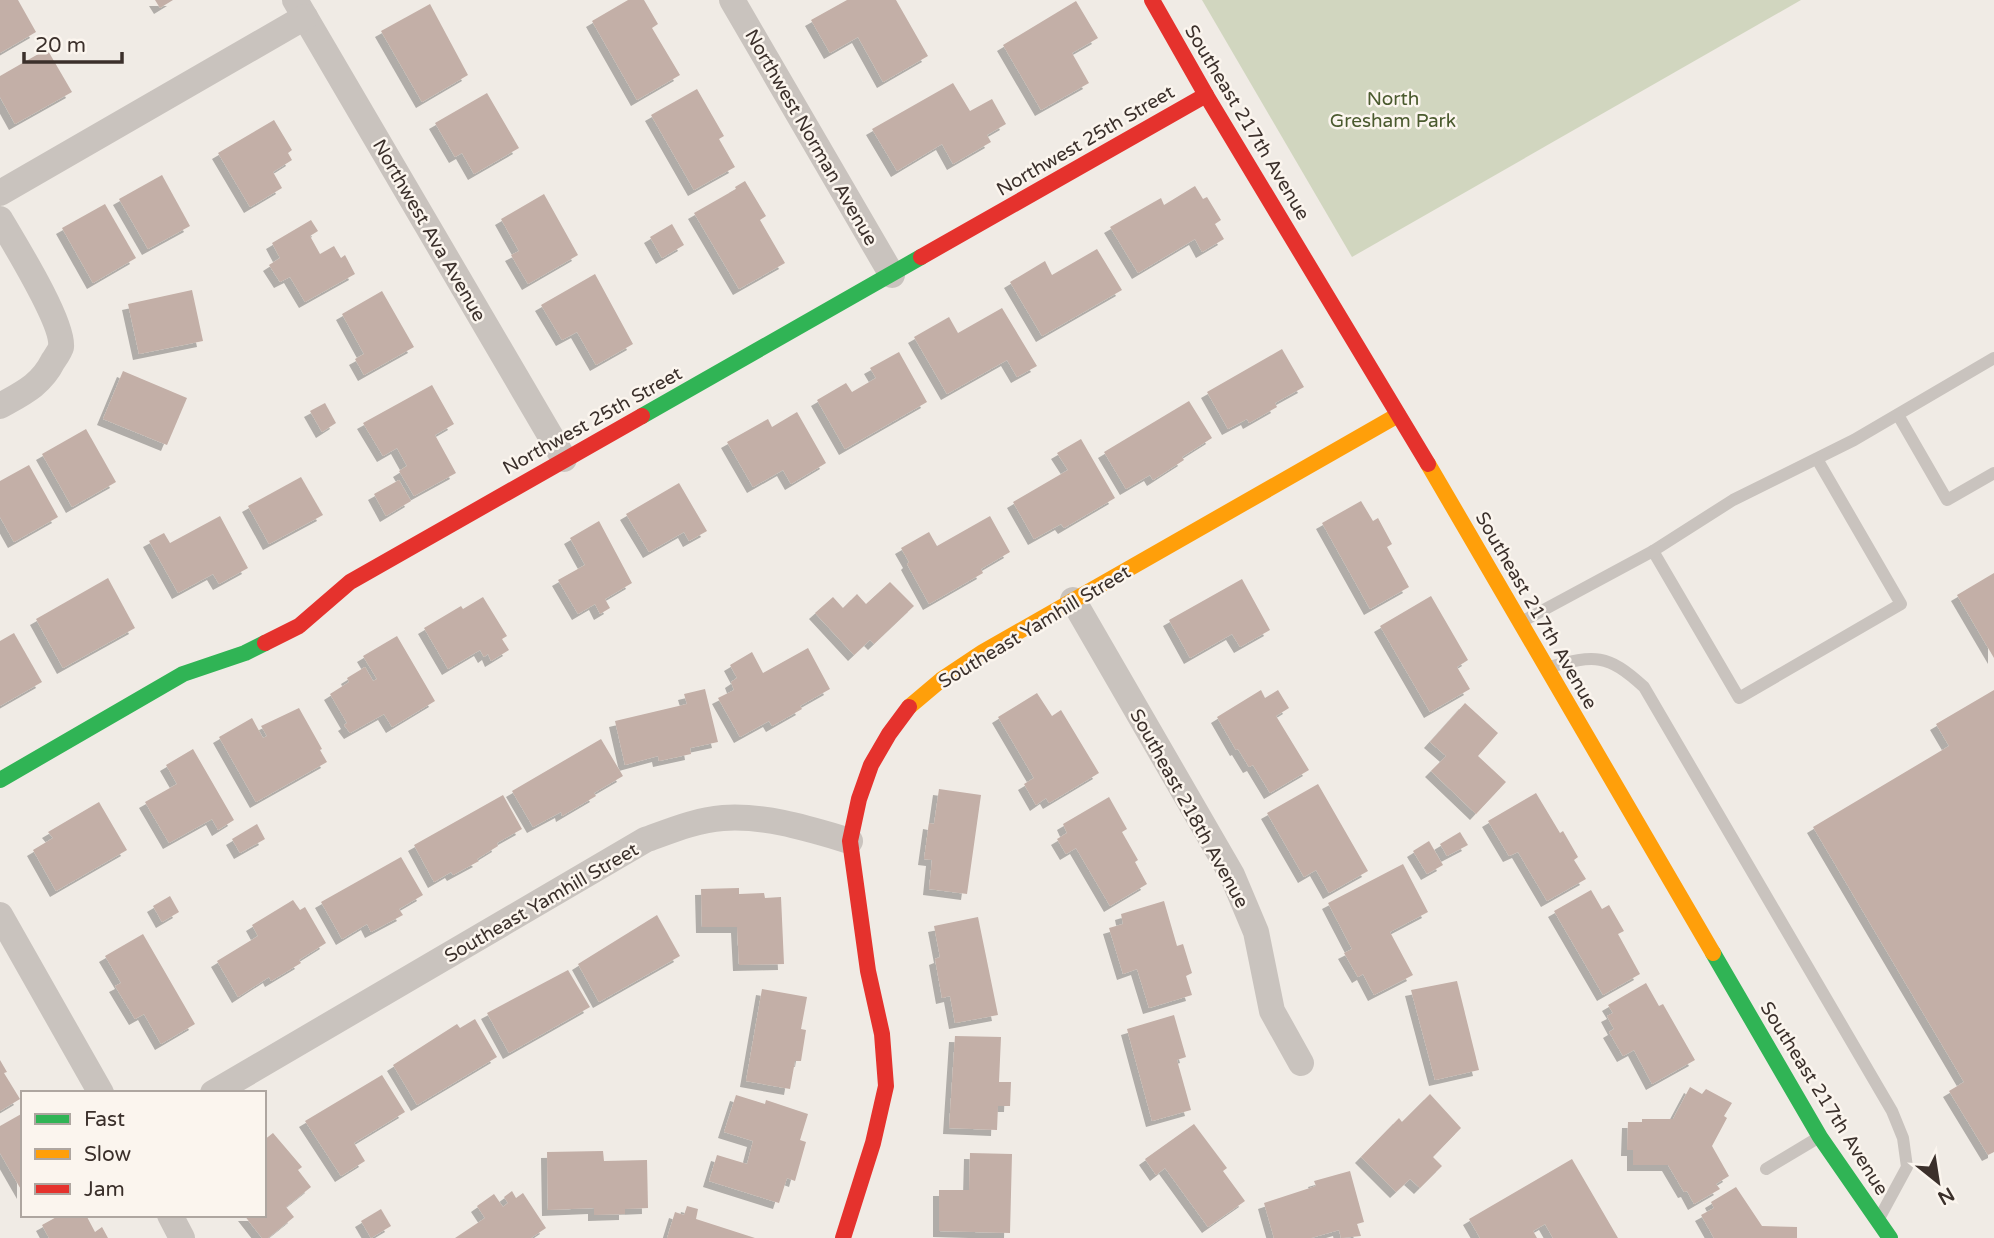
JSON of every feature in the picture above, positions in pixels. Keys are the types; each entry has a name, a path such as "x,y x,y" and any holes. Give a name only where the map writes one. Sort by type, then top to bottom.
{"street":[{"name":"Northwest Norman Avenue","path":"732,0 892,275"},
{"name":"Southeast 217th Avenue","path":"1152,0 1820,1137 1890,1238"},
{"path":"0,193 300,8"},
{"name":"Northwest Ava Avenue","path":"300,8 564,459"},
{"name":"Northwest 25th Street","path":"0,780 183,674 245,653 299,626 350,582 1206,95"},
{"path":"0,219 43,294 56,323 61,347 46,376 0,406"},
{"name":"Southeast Yamhill Street","path":"216,1091 645,840 683,826 723,818 764,819 850,841 859,799 871,765 911,705 941,680 983,652 1398,415"},
{"name":"Southeast 218th Avenue","path":"1073,600 1232,875 1256,932 1272,1011 1301,1063"},
{"path":"843,1238 873,1143 887,1086 882,1034 868,971 850,841"},
{"path":"0,915 100,1091"},
{"path":"171,1217 182,1238"}],"lane":[{"path":"1520,623 1653,551 1733,500 1898,415 1994,358"},
{"path":"1898,415 1947,500 1994,473"},
{"path":"1653,551 1739,698 1901,604 1817,459"},
{"path":"1546,668 1585,657 1602,660 1622,667 1644,687 1892,1111 1903,1138 1906,1167 1878,1222"},
{"path":"1766,1168 1820,1137"}],"green space":[{"name":"North Gresham Park","path":"1202,0 1801,0 1352,257"}],"building":[{"path":"0,0 18,0 36,32 0,53"},
{"path":"155,0 173,0 160,8"},
{"path":"628,0 644,0 658,24 652,28 680,75 637,100 592,21"},
{"path":"847,0 896,0 928,56 883,82 858,37 830,53 811,20"},
{"path":"1076,1 1098,38 1072,53 1089,83 1041,110 1003,45"},
{"path":"430,4 468,75 422,102 381,31"},
{"path":"47,49 72,92 15,124 0,97 0,76"},
{"path":"953,83 970,111 992,99 1006,124 987,135 991,142 953,164 942,144 897,171 872,129"},
{"path":"697,89 724,136 719,139 735,167 694,190 651,115"},
{"path":"487,93 519,148 474,174 462,153 455,157 435,123"},
{"path":"274,120 292,150 288,153 292,160 273,172 282,188 250,207 218,153"},
{"path":"162,175 190,226 148,249 119,199"},
{"path":"745,181 766,216 760,220 785,263 739,289 694,213"},
{"path":"1195,186 1203,199 1207,197 1221,220 1215,224 1224,239 1202,252 1195,239 1138,273 1110,227 1161,198 1164,205"},
{"path":"544,194 578,255 528,284 511,255 519,251 501,219"},
{"path":"105,204 136,258 93,283 62,228"},
{"path":"311,220 318,231 310,236 320,254 334,246 341,258 345,255 355,274 305,302 290,277 280,282 269,265 280,258 272,243"},
{"path":"672,224 684,245 662,258 650,237"},
{"path":"1097,249 1122,290 1042,336 1010,282 1045,261 1052,275"},
{"path":"595,274 633,344 596,365 577,332 562,340 541,305"},
{"path":"192,290 203,341 139,354 128,304"},
{"path":"382,291 414,347 364,375 355,359 364,354 342,314"},
{"path":"1002,308 1037,366 1017,377 1007,360 947,394 914,337 949,317 958,333"},
{"path":"1282,349 1304,387 1275,403 1277,407 1249,423 1247,419 1228,429 1207,392"},
{"path":"899,352 927,402 845,449 817,400 846,383 852,392 876,378 870,368"},
{"path":"123,371 187,398 167,445 103,419"},
{"path":"432,385 454,424 435,435 456,473 414,496 399,471 407,466 397,448 383,456 363,423"},
{"path":"1189,401 1212,438 1153,480 1150,475 1126,489 1104,452"},
{"path":"325,403 336,423 322,432 310,411"},
{"path":"797,412 826,463 791,484 783,470 753,487 727,442 768,419 772,427"},
{"path":"86,429 116,482 72,507 42,454"},
{"path":"1081,439 1115,498 1064,528 1061,524 1034,539 1013,502 1068,470 1057,453"},
{"path":"29,465 58,517 14,542 0,517 0,481"},
{"path":"301,477 323,515 269,544 248,506"},
{"path":"399,480 411,501 386,516 374,494"},
{"path":"679,483 707,531 689,541 684,532 649,552 626,514"},
{"path":"1361,501 1373,521 1378,518 1392,544 1387,547 1409,587 1370,609 1322,523"},
{"path":"220,516 248,568 219,584 213,574 178,593 149,541 164,533 170,543"},
{"path":"990,516 1010,552 981,569 983,573 929,604 901,548 929,532 937,546"},
{"path":"599,521 632,583 605,599 610,608 600,614 595,604 578,614 558,580 585,565 570,538"},
{"path":"1994,573 1994,658 1957,595"},
{"path":"108,578 135,628 63,668 36,619"},
{"path":"1242,579 1270,630 1240,647 1232,634 1190,658 1169,620"},
{"path":"890,582 914,606 874,644 870,640 854,655 815,613 833,597 843,608 857,594 866,604"},
{"path":"1431,596 1468,660 1457,667 1470,689 1430,712 1380,626"},
{"path":"483,597 507,636 502,639 509,650 491,661 488,654 484,657 480,650 448,669 424,628 461,606 463,609"},
{"path":"14,633 42,682 0,706 0,641"},
{"path":"397,636 435,701 392,727 384,714 350,733 330,694 349,682 347,678 365,667 373,681 377,679 363,656"},
{"path":"808,648 830,689 772,726 769,721 740,737 718,698 734,690 731,682 737,678 730,665 752,652 763,673"},
{"path":"705,689 718,742 690,748 691,754 659,761 658,756 625,765 615,721 687,704 684,694"},
{"path":"1261,690 1265,698 1278,690 1289,708 1276,716 1309,770 1270,793 1253,765 1249,767 1238,749 1236,750 1217,717"},
{"path":"1994,690 1994,1152 1988,1155 1949,1091 1964,1082 1813,827 1949,746 1936,724"},
{"path":"1037,693 1052,716 1061,710 1099,773 1049,803 1046,798 1036,805 1024,784 1034,778 998,717"},
{"path":"1465,703 1498,733 1478,756 1506,782 1476,814 1431,771 1446,756 1430,742"},
{"path":"299,708 327,762 256,802 219,737 252,718 263,738 267,736 261,726"},
{"path":"601,739 623,776 562,816 561,812 533,827 512,791"},
{"path":"193,749 234,820 218,830 212,819 169,843 145,802 177,784 166,765"},
{"path":"1318,784 1368,871 1329,893 1316,870 1304,877 1267,813"},
{"path":"939,789 981,795 967,894 929,889 932,860 924,859 929,823 934,824"},
{"path":"1536,793 1560,833 1563,831 1578,857 1574,860 1586,879 1547,901 1518,852 1509,856 1488,821"},
{"path":"503,795 522,829 497,843 498,846 477,859 479,861 434,882 414,845"},
{"path":"1109,797 1127,829 1122,832 1138,860 1135,862 1147,884 1110,906 1076,848 1066,854 1057,839 1067,833 1063,824"},
{"path":"99,802 127,850 56,891 33,850 53,838 48,832"},
{"path":"257,824 265,839 240,853 232,839"},
{"path":"1460,832 1468,845 1447,856 1440,844"},
{"path":"1429,841 1443,865 1427,874 1413,851"},
{"path":"401,857 423,895 399,909 403,915 371,932 367,924 342,939 321,902"},
{"path":"1403,864 1428,912 1390,932 1413,975 1374,995 1363,974 1358,977 1344,953 1352,949 1328,903"},
{"path":"739,888 739,894 764,893 765,898 781,897 784,964 739,965 737,927 702,927 701,889"},
{"path":"1591,890 1602,909 1609,905 1624,931 1618,934 1640,974 1603,995 1554,911"},
{"path":"170,896 179,912 162,922 153,906"},
{"path":"293,900 300,910 305,907 326,943 299,960 301,963 271,981 269,977 238,997 217,961 258,936 252,925"},
{"path":"1164,901 1177,946 1183,944 1192,973 1186,976 1192,995 1149,1008 1137,969 1123,974 1109,928 1123,924 1121,914"},
{"path":"657,915 680,956 599,1002 578,964"},
{"path":"978,917 998,1015 955,1023 950,996 942,998 935,959 940,957 934,926"},
{"path":"143,934 195,1024 161,1044 144,1014 135,1019 115,986 121,983 105,956"},
{"path":"568,970 590,1007 509,1053 487,1013"},
{"path":"1457,981 1479,1070 1435,1080 1411,990"},
{"path":"1646,983 1659,1006 1663,1004 1695,1060 1652,1084 1634,1050 1623,1056 1609,1032 1614,1029 1607,1016 1613,1013 1608,1005"},
{"path":"762,989 807,997 801,1029 806,1030 801,1061 795,1061 790,1089 746,1081"},
{"path":"1174,1015 1186,1057 1177,1060 1191,1110 1152,1121 1127,1029"},
{"path":"475,1019 497,1057 417,1105 393,1065 457,1024 460,1028"},
{"path":"955,1036 1001,1037 999,1082 1011,1082 1010,1106 998,1106 997,1130 949,1128"},
{"path":"0,1060 7,1072 4,1073 20,1099 0,1111"},
{"path":"382,1075 405,1112 354,1143 365,1161 341,1176 305,1121"},
{"path":"1690,1087 1702,1094 1706,1089 1732,1103 1712,1146 1729,1176 1716,1184 1720,1189 1694,1204 1668,1165 1633,1165 1633,1150 1627,1150 1628,1122 1673,1119"},
{"path":"1430,1094 1461,1128 1433,1157 1442,1166 1420,1188 1410,1179 1396,1192 1361,1157 1399,1118 1402,1122"},
{"path":"736,1095 765,1104 766,1100 808,1114 800,1140 806,1142 795,1181 787,1178 779,1203 709,1181 717,1155 747,1164 753,1141 724,1132"},
{"path":"21,1114 21,1190 0,1153 0,1126"},
{"path":"1194,1124 1227,1168 1223,1171 1245,1201 1208,1227 1165,1168 1156,1175 1145,1159"},
{"path":"273,1133 302,1167 298,1170 311,1187 286,1207 294,1217 268,1238 262,1238 246,1217 266,1217 266,1138"},
{"path":"603,1151 604,1161 647,1160 648,1208 625,1209 625,1214 594,1215 594,1208 548,1210 547,1152"},
{"path":"970,1153 1012,1154 1010,1233 939,1231 939,1190 969,1190"},
{"path":"1572,1159 1618,1238 1553,1238 1545,1224 1533,1231 1537,1238 1480,1238 1469,1219"},
{"path":"1350,1171 1364,1222 1357,1224 1361,1236 1341,1238 1339,1230 1311,1238 1274,1238 1264,1203 1316,1186 1314,1181"},
{"path":"1736,1187 1762,1226 1797,1227 1797,1238 1714,1238 1701,1215 1714,1208 1711,1202"},
{"path":"512,1191 516,1198 523,1193 546,1228 531,1238 455,1238 485,1218 477,1206 494,1194 503,1207 508,1203 504,1197"},
{"path":"687,1206 698,1209 696,1219 755,1238 667,1238 675,1212 684,1215"},
{"path":"381,1209 391,1226 371,1238 361,1221"},
{"path":"56,1217 87,1217 95,1232 102,1227 108,1238 49,1238 42,1225"}],"traffic: fast":[{"path":"642,416 921,257"},
{"path":"0,780 183,674 245,653 265,643"},
{"path":"1713,953 1820,1137 1890,1238"}],"traffic: slow":[{"path":"909,707 941,680 983,652 1398,415"},
{"path":"1428,464 1713,953"}],"traffic: jam":[{"path":"1152,0 1206,95 1428,464"},
{"path":"921,257 1206,95"},
{"path":"265,643 299,626 350,582 642,416"},
{"path":"843,1238 873,1143 886,1086 882,1034 868,971 850,841 859,799 871,765 909,707"}]}
